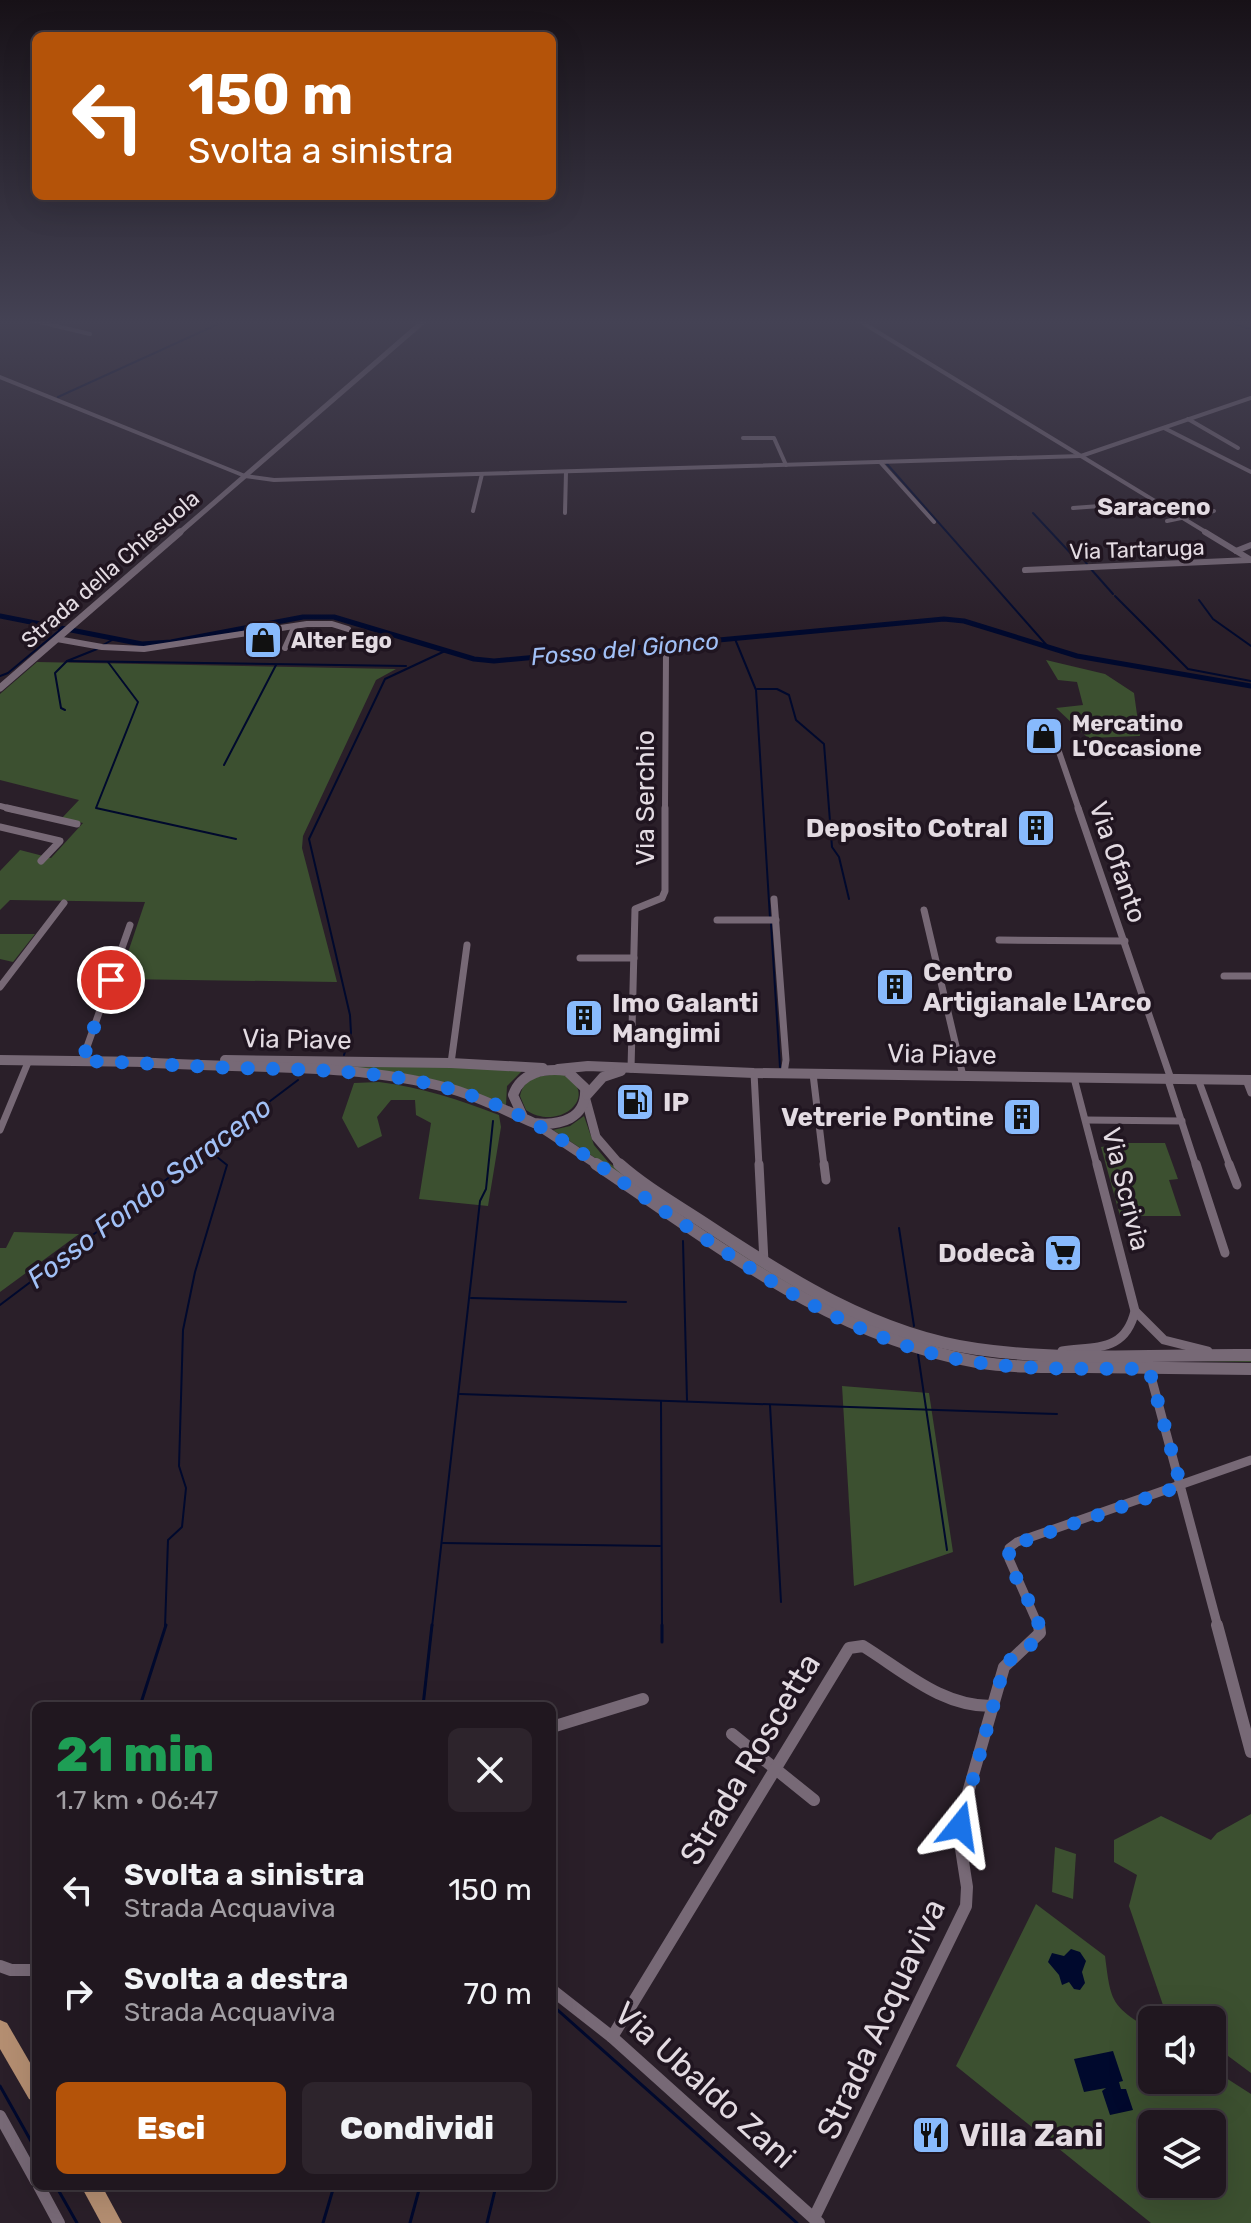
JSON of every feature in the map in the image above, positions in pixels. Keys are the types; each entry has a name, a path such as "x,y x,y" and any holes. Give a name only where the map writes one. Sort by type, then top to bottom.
{"main road":[{"name":"Via Piave","path":"0,1060 451,1063 553,1069 588,1066 754,1073 1248,1080"},
{"name":"Via Piave","path":"141,1062 377,1075 444,1087 529,1120"},
{"path":"553,1069 575,1075 585,1088 587,1098 576,1116 567,1121 556,1125 529,1120 514,1101 514,1092 526,1076 553,1069"},
{"name":"Via Piave","path":"587,1098 606,1075 631,1069"},
{"path":"0,2030 32,2085"},
{"path":"93,2190 112,2223"}],"street":[{"path":"116,424 245,476 279,480 1081,456 1175,424"},
{"name":"Strada della Chiesuola","path":"0,688 305,424"},
{"path":"1028,424 1251,560"},
{"path":"1196,424 1238,448"},
{"path":"1163,428 1251,472"},
{"path":"743,438 775,438 786,465"},
{"path":"857,467 882,464"},
{"path":"882,464 934,522"},
{"path":"565,513 566,472"},
{"path":"473,511 482,474"},
{"path":"1073,508 1155,502"},
{"path":"1167,521 1214,511"},
{"path":"1236,551 1251,545"},
{"name":"Via Tartaruga","path":"1025,570 1251,560"},
{"path":"57,639 102,647 142,649 295,626 329,624 348,629"},
{"path":"285,648 295,626"},
{"name":"Via Serchio","path":"631,1069 635,909 662,898 665,891 666,654"},
{"name":"Via Ofanto","path":"1058,749 1171,1079 1169,1083 1225,1253"},
{"path":"0,806 77,824"},
{"path":"0,827 60,841 41,861"},
{"path":"774,899 786,1060 784,1073"},
{"path":"0,987 64,903"},
{"path":"924,910 963,1076"},
{"path":"717,920 776,920"},
{"path":"82,1061 130,925"},
{"path":"999,940 1125,941"},
{"path":"451,1063 467,945"},
{"path":"580,958 634,958"},
{"path":"1224,976 1251,976"},
{"path":"0,1130 29,1060"},
{"path":"754,1073 764,1262"},
{"path":"813,1074 826,1180"},
{"name":"Via Scrivia","path":"1074,1078 1135,1311"},
{"path":"1198,1079 1237,1185"},
{"path":"1248,1080 1251,1093"},
{"path":"587,1098 593,1132 613,1159 764,1262 841,1306 932,1339 1001,1352 1251,1355"},
{"path":"529,1120 755,1271 827,1314 903,1345 971,1362 1008,1366 1251,1369"},
{"path":"1086,1120 1182,1121"},
{"path":"1053,1353 1119,1342 1133,1327 1135,1311"},
{"path":"1135,1311 1164,1340 1228,1355"},
{"path":"1149,1369 1251,1752"},
{"name":"Strada Acquaviva","path":"816,2221 964,1912 967,1887 961,1855 960,1821 1006,1663 1032,1644 1040,1633 1038,1619 1009,1559 1010,1546 1251,1460"},
{"name":"Strada Roscetta","path":"612,2037 852,1646 863,1646 941,1695 961,1704 993,1706"},
{"path":"556,1726 643,1699"},
{"path":"732,1734 814,1800"},
{"path":"0,1966 11,1970 32,1970"},
{"name":"Via Ubaldo Zani","path":"556,1993 612,2037 816,2221"},
{"path":"0,2116 32,2174"},
{"path":"41,2190 59,2223"}],"green space":[{"path":"1046,660 1105,674 1134,693 1140,736 1088,738 1056,708 1083,705 1077,682 1058,680"},
{"path":"37,662 396,669 376,680 303,836 302,848 337,982 119,979 145,902 10,900 0,910 0,871 20,850 51,858 83,823 62,818 79,800 0,780 0,694"},
{"path":"0,934 35,934 13,962 0,959"},
{"path":"336,1066 526,1067 507,1086 506,1105 415,1076"},
{"path":"562,1074 574,1082 578,1091 578,1100 572,1108 552,1117 539,1116 526,1110 520,1096 530,1080"},
{"path":"379,1082 440,1095 499,1115 501,1127 488,1206 419,1199 431,1123 416,1115 415,1100 391,1100 377,1117 382,1136 358,1148 342,1118 354,1083"},
{"path":"584,1116 594,1145 609,1163 696,1223 786,1279 833,1304 881,1324 932,1340 1017,1355 1251,1358 1251,1362 1021,1358 962,1350 899,1335 835,1310 789,1286 553,1130 570,1126"},
{"path":"1165,1143 1178,1179 1169,1180 1181,1216 1120,1216 1101,1147"},
{"path":"14,1232 79,1234 0,1292 0,1248 6,1248"},
{"path":"842,1386 929,1393 953,1552 854,1586"},
{"path":"1251,1814 1251,2073 1226,2054 1226,2006 1163,2006 1129,1906 1137,1875 1114,1862 1114,1840 1161,1816 1211,1840 1217,1833"},
{"path":"1055,1847 1076,1854 1073,1899 1052,1892"},
{"path":"1036,1904 1105,1956 1115,2001 1138,2022 1138,2094 1226,2094 1226,2078 1251,2094 1251,2223 1151,2223 956,2066"}],"water":[{"path":"1071,1949 1080,1952 1086,1961 1082,1972 1085,1983 1080,1990 1074,1989 1069,1982 1062,1985 1059,1975 1048,1962 1052,1953 1064,1956"},
{"path":"1113,2051 1123,2081 1119,2082 1121,2089 1126,2089 1133,2110 1110,2115 1102,2091 1106,2088 1084,2092 1074,2059"}],"waterway":[{"path":"887,464 1050,649"},
{"path":"1033,513 1076,559 1083,559 1087,564"},
{"path":"1090,568 1113,594"},
{"path":"1115,596 1188,669 1251,681"},
{"path":"1199,600 1213,619 1251,646"},
{"name":"Fosso del Gionco","path":"0,616 142,644 171,642 303,617 334,617 474,659 494,661 944,619 964,621 1077,656 1251,686"},
{"path":"0,676 8,673 61,629"},
{"path":"735,639 756,690 770,918"},
{"path":"103,645 112,640"},
{"path":"67,661 97,649"},
{"name":"Fosso Fondo Saraceno","path":"344,1055 351,1033 350,1015 309,839 385,679 445,651"},
{"path":"65,710 61,708 55,673 67,661"},
{"path":"67,661 406,666"},
{"path":"108,662 138,702 96,808 236,839"},
{"path":"224,765 276,665"},
{"path":"757,689 777,689 789,695 796,720 824,744 832,847 839,857 849,899"},
{"path":"771,924 780,1067"},
{"name":"Fosso Fondo Saraceno","path":"0,1305 298,1080"},
{"path":"432,1627 480,1201 486,1189 493,1121"},
{"path":"165,1627 168,1540 182,1527 186,1488 179,1466 183,1330 195,1272 227,1165 207,1149"},
{"path":"899,1228 914,1326"},
{"path":"683,1241 687,1400"},
{"path":"471,1298 626,1302"},
{"path":"918,1354 926,1410"},
{"path":"460,1394 926,1410"},
{"path":"661,1401 662,1627"},
{"path":"770,1405 781,1602"},
{"path":"926,1410 1057,1414"},
{"path":"926,1410 947,1550"},
{"path":"443,1543 660,1546"},
{"path":"141,1702 166,1625"},
{"path":"423,1702 432,1625"},
{"path":"662,1627 662,1642"},
{"path":"556,2009 797,2223"},
{"path":"0,2086 32,2143"},
{"path":"58,2190 77,2223"},
{"path":"323,2223 333,2190"},
{"path":"410,2223 419,2190"},
{"path":"487,2223 495,2190"}],"place":[{"name":"Alter Ego","path":"263,640"},
{"name":"Mercatino L'Occasione","path":"1044,736"},
{"name":"Deposito Cotral","path":"1036,828"},
{"name":"Centro Artigianale L'Arco","path":"895,987"},
{"name":"Imo Galanti Mangimi","path":"584,1018"},
{"name":"IP","path":"635,1102"},
{"name":"Vetrerie Pontine","path":"1022,1117"},
{"name":"Dodecà","path":"1063,1253"},
{"name":"Villa Zani","path":"931,2135"}],"district":[{"name":"Saraceno","path":"1154,507"}],"route":[{"path":"111,980 82,1061 326,1070 444,1087 490,1102 534,1123 755,1271 827,1314 864,1330 903,1345 971,1362 1008,1366 1149,1369 1181,1486 1010,1546 1009,1559 1038,1619 1040,1633 1038,1639 1016,1654 1004,1667 960,1826"}]}
